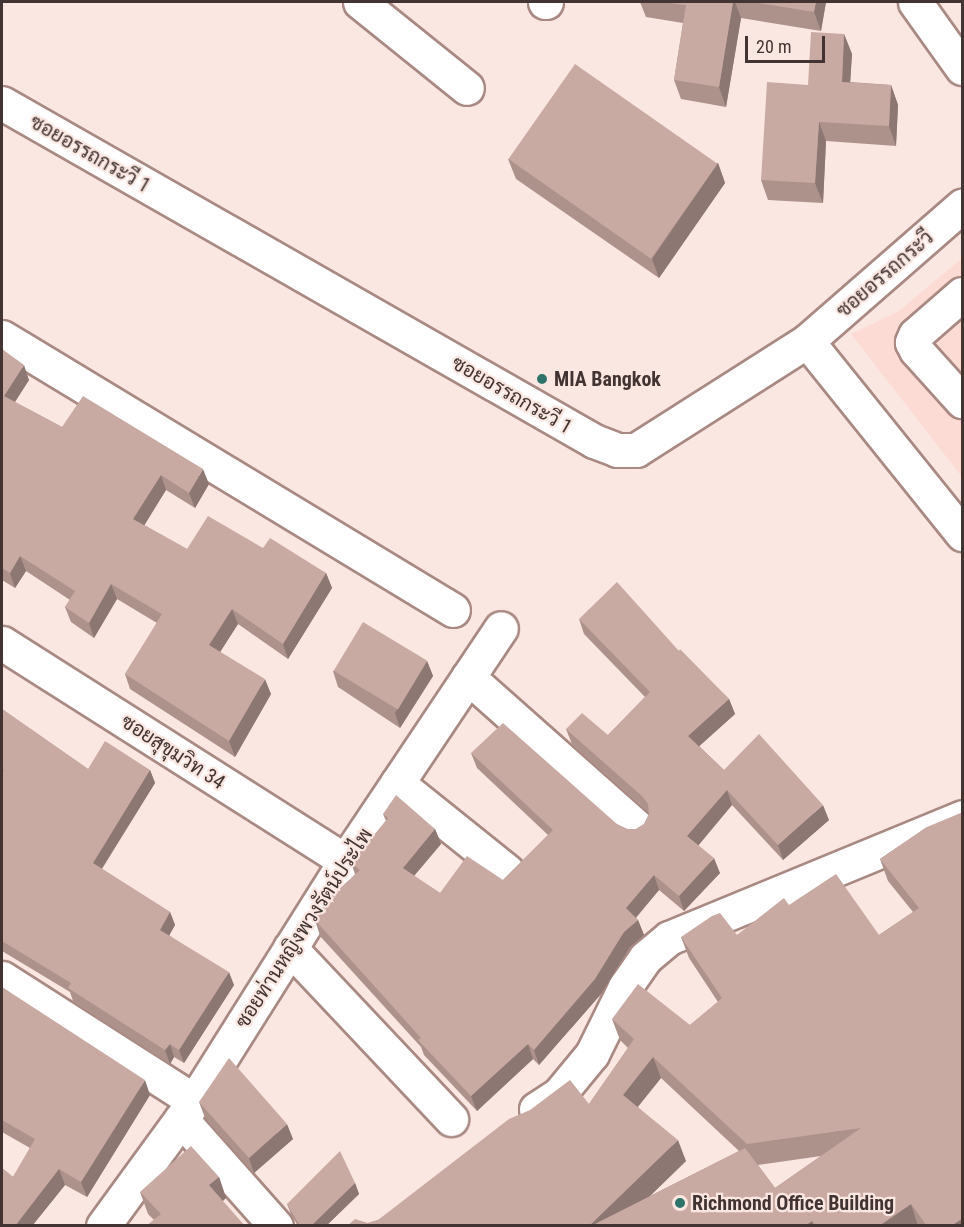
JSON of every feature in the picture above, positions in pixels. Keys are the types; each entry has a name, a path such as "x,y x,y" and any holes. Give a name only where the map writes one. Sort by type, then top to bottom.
{"street":[{"path":"360,2 467,88"},
{"path":"915,2 963,68"},
{"name":"ซอยอรรถกระวี 1","path":"2,103 594,441 617,450 636,450 807,341"},
{"name":"ซอยอรรถกระวี","path":"807,341 963,206"},
{"path":"959,389 916,350 912,342 915,335 963,294"},
{"path":"2,337 453,610"},
{"path":"807,341 963,534"},
{"name":"ซอยท่านหญิงพวงรัตน์ประไพ","path":"103,1226 187,1110 345,861 501,628"},
{"name":"ซอยสุขุมวิท 34","path":"2,643 345,861"},
{"path":"468,677 636,826"},
{"path":"397,783 507,871"},
{"path":"507,1124 526,1116 558,1094 592,1054 625,987 645,958 669,938 963,817"},
{"path":"290,948 451,1119"},
{"path":"2,978 187,1110 276,1226"}],"shaded area":[{"path":"962,258 962,477 851,334 899,311"}],"building":[{"path":"662,2 733,2 719,87 674,80 686,5"},
{"path":"753,2 816,2 814,12"},
{"path":"811,32 844,34 842,82 891,85 889,126 819,122 815,183 761,180 767,82 808,85"},
{"path":"575,64 718,164 651,259 508,159"},
{"path":"2,349 24,365 4,396 62,427 83,396 203,469 189,493 161,475 133,519 187,549 208,516 263,548 270,538 326,573 283,644 232,609 209,645 265,679 229,741 125,674 162,614 111,584 89,623 65,607 75,591 20,556 10,573 2,568"},
{"path":"617,582 679,651 680,649 729,699 688,736 724,770 759,734 823,805 778,845 727,790 687,836 714,858 679,896 654,875 626,908 638,920 624,932 595,979 534,1050 528,1044 471,1096 418,1040 421,1038 315,920 328,899 360,870 351,863 388,818 383,814 396,795 435,829 403,868 440,893 467,856 503,880 553,830 471,753 503,723 618,825 627,829 636,829 644,824 649,814 648,804 643,797 566,729 582,713 608,735 650,692 579,619"},
{"path":"363,622 427,661 398,709 334,671"},
{"path":"2,709 88,769 105,741 150,770 93,863 170,912 160,930 229,972 179,1050 170,1044 165,1050 68,988 71,983 2,941 2,774 4,770 2,769"},
{"path":"963,812 963,1218 951,1226 927,1226 911,1204 879,1226 816,1226 812,1221 805,1226 591,1226 745,1148 775,1188 861,1128 747,1144 653,1057 623,1095 678,1140 589,1226 347,1226 355,1219 368,1223 378,1220 509,1119 530,1110 570,1080 589,1104 634,1039 612,1019 638,984 690,1025 722,998 681,937 712,916 720,913 737,935 784,898 789,905 836,874 879,935 919,908 880,859 927,827"},
{"path":"2,987 145,1080 81,1182 59,1169 15,1226 3,1226 2,1224 2,1168 13,1177 35,1139 2,1120"},
{"path":"229,1058 287,1124 249,1158 199,1102"},
{"path":"191,1146 219,1177 209,1185 245,1226 146,1226 161,1214 140,1192"},
{"path":"340,1151 355,1183 311,1226 300,1226 287,1204"}],"place":[{"name":"MIA Bangkok","path":"542,379"},
{"name":"Richmond Office Building","path":"680,1203"}]}
